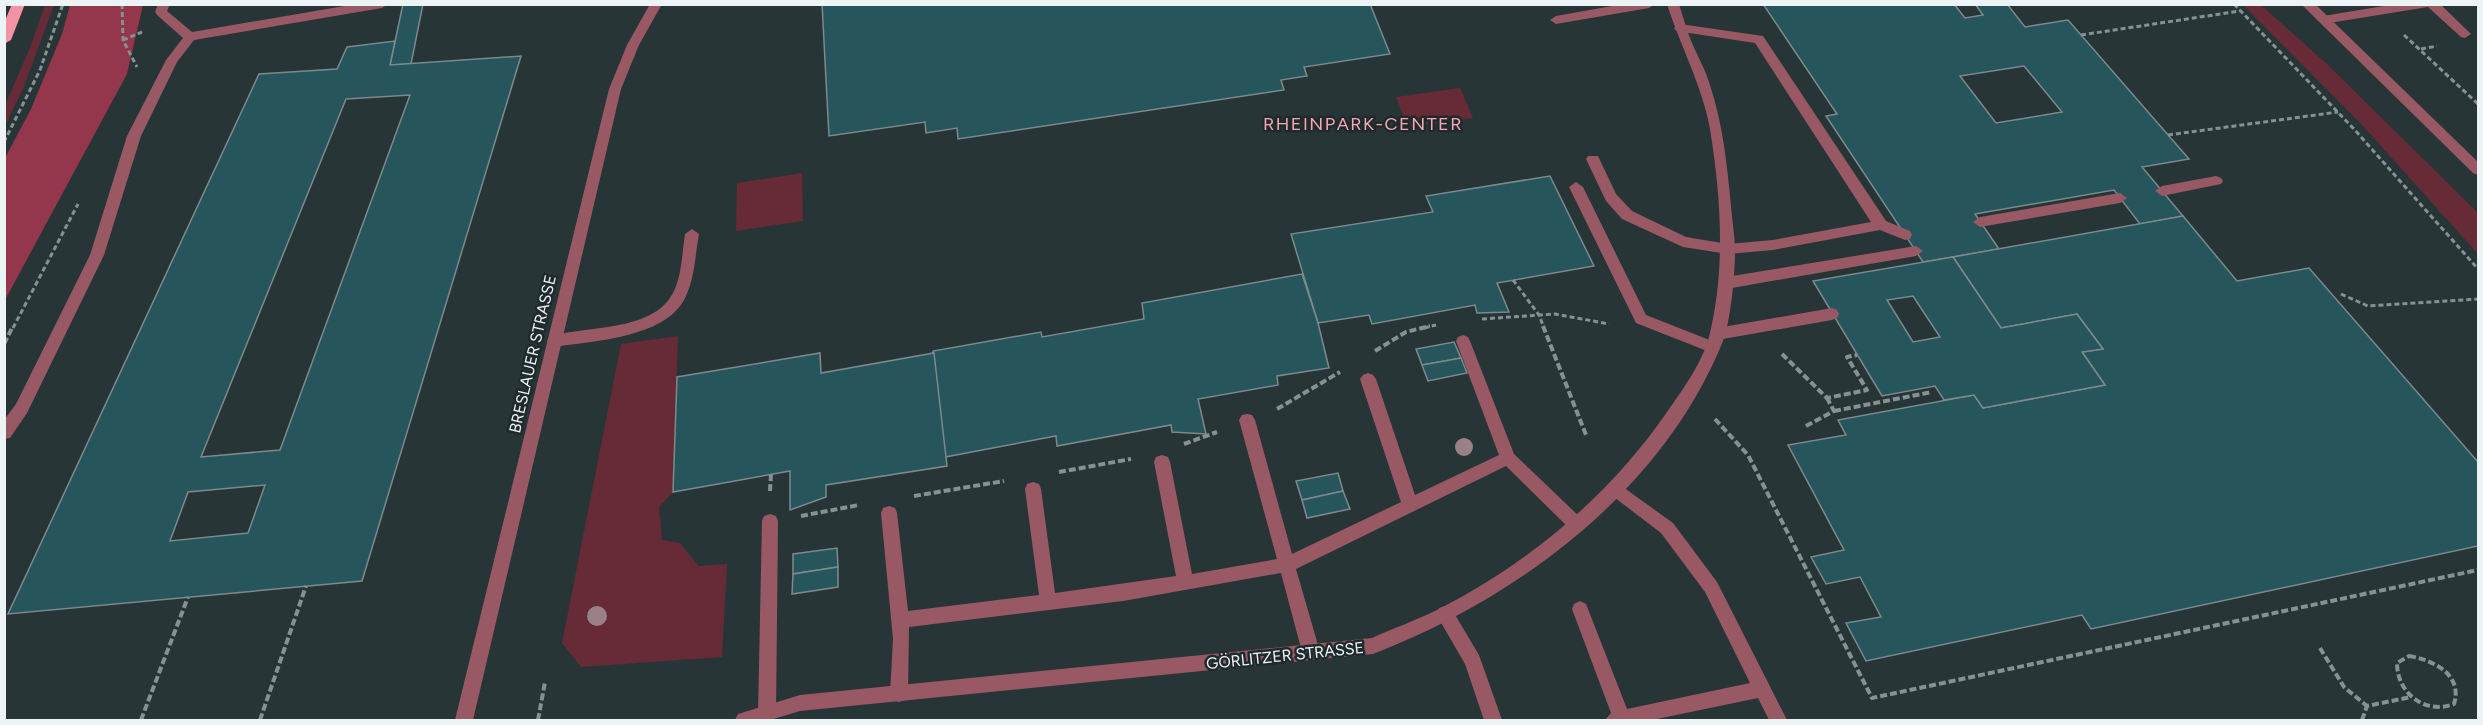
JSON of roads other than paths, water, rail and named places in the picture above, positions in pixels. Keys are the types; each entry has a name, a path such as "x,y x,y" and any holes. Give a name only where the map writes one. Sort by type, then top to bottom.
{"highway":[{"path":"4,40 19,4"}],"street":[{"path":"164,4 161,12 190,37"},
{"path":"4,433 22,408 97,255 134,136 172,60 190,37 382,4"},
{"name":"BRESLAUER STRASSE","path":"464,720 615,89 627,57 656,4"},
{"path":"1556,20 1649,4"},
{"name":"GÖRLITZER STRASSE","path":"744,720 800,703 1373,646 1445,614 1507,577 1577,525 1616,489 1656,441 1689,393 1715,341 1726,283 1728,249 1722,167 1716,127 1703,82 1680,28 1673,4"},
{"path":"2307,4 2478,170"},
{"path":"2323,20 2424,4"},
{"path":"2432,4 2465,34"},
{"path":"1680,28 1759,39 1881,225"},
{"path":"1593,159 1611,197 1627,215 1683,242 1728,249 1773,245 1881,225 1905,235"},
{"path":"2162,191 2216,181"},
{"path":"1576,187 1641,319 1715,341 1755,327 1832,314"},
{"path":"1980,222 2120,198"},
{"path":"554,341 638,326 663,315 678,298 692,234"},
{"path":"1726,283 1916,251"},
{"path":"1463,341 1508,458 1577,525"},
{"path":"1368,379 1410,505"},
{"path":"1247,420 1311,652"},
{"path":"899,620 1048,602 1287,565 1508,458"},
{"path":"1162,462 1185,582"},
{"path":"1033,489 1048,602"},
{"path":"1616,489 1667,528 1711,587 1778,720"},
{"path":"889,513 902,639 898,694"},
{"path":"767,714 770,521"},
{"path":"1580,609 1618,720 1761,688"},
{"path":"1445,614 1473,661 1493,720"}],"district":[{"name":"RHEINPARK-CENTER","path":"1363,124"}]}
